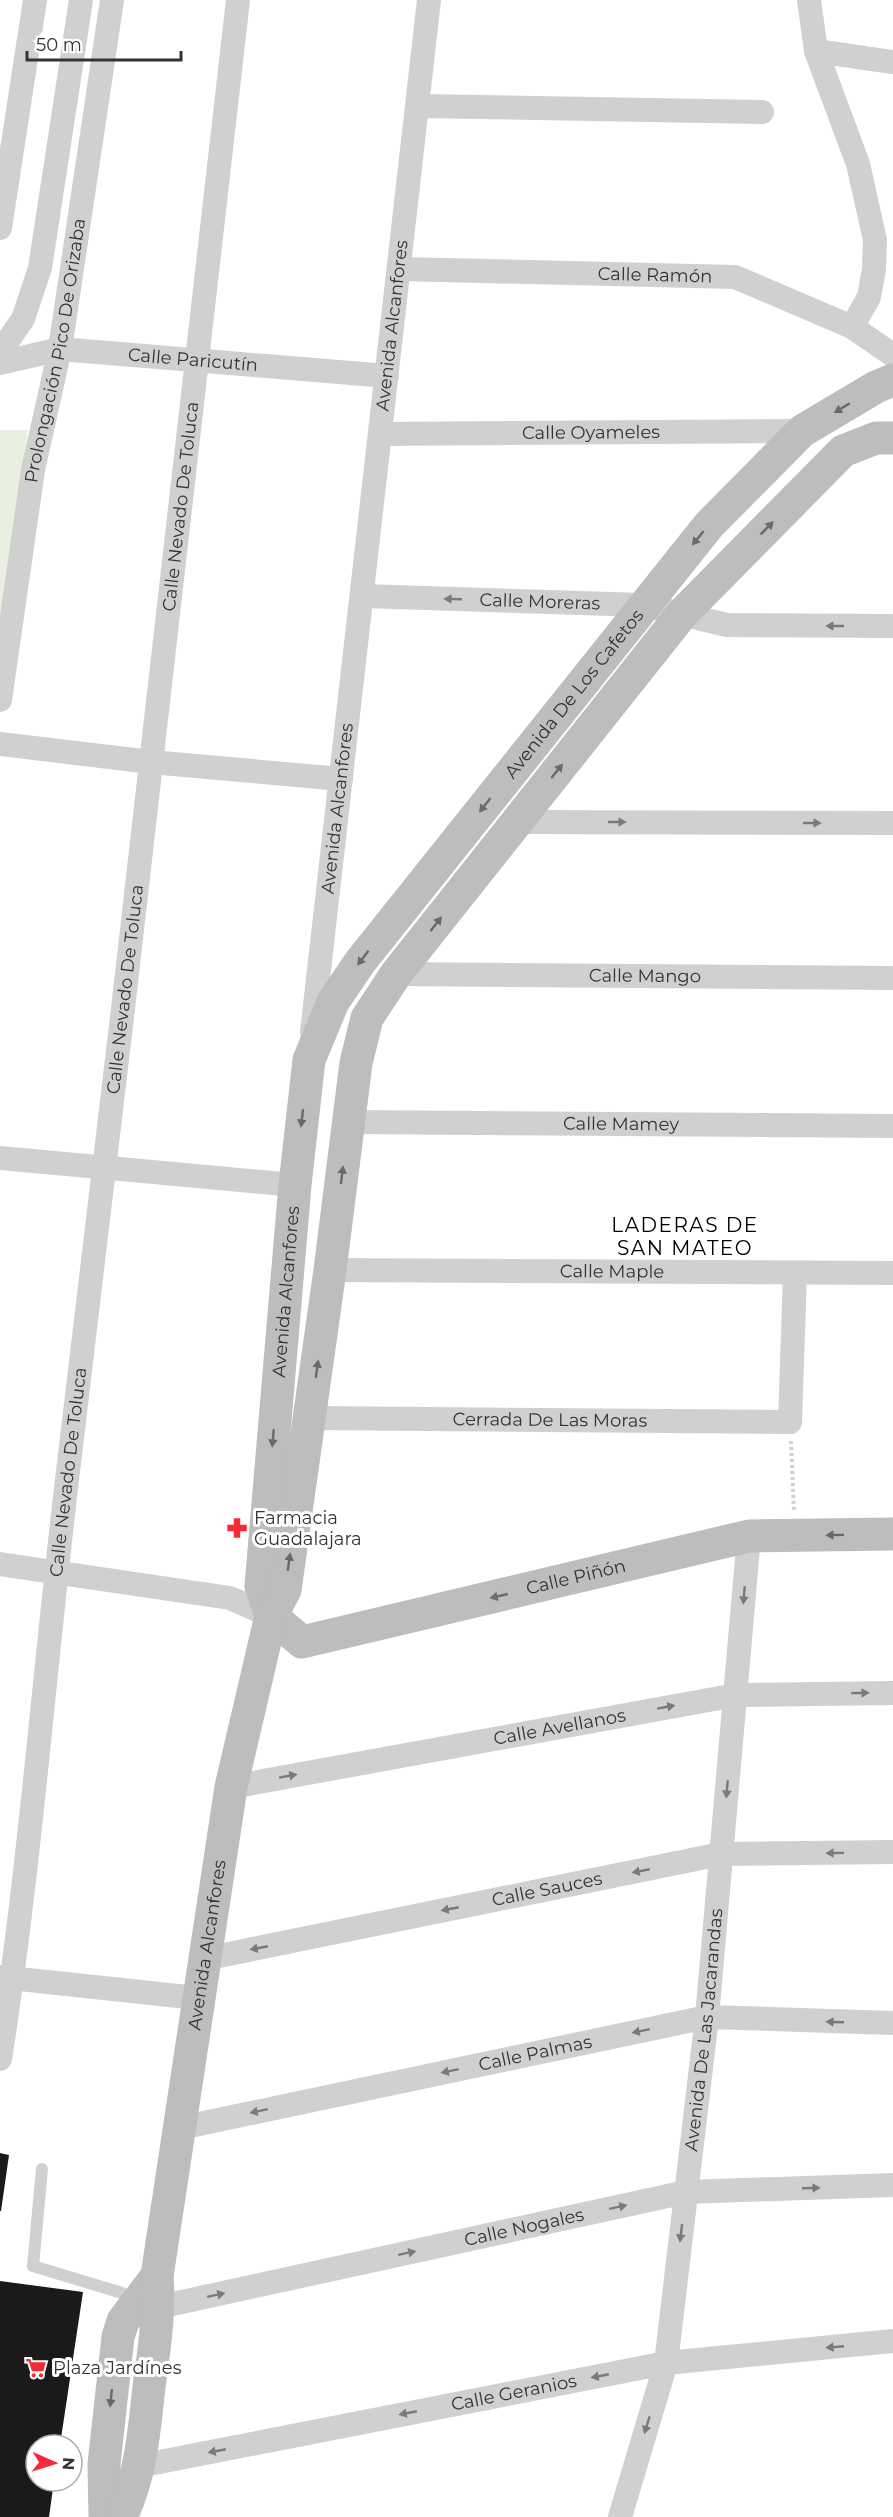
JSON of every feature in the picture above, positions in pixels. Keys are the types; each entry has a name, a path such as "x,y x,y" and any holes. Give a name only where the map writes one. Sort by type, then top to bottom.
{"street":[{"path":"0,228 35,0"},
{"name":"Prolongación Pico De Orizaba","path":"0,352 23,319 40,268 81,0"},
{"name":"Prolongación Pico De Orizaba","path":"0,700 33,470 60,349 112,0"},
{"name":"Calle Nevado De Toluca","path":"0,2060 6,1978 105,1167 238,0"},
{"name":"Avenida Alcanfores","path":"272,1616 261,1587 295,1185 429,0"},
{"path":"809,0 816,51 884,239 874,269 869,297 852,327"},
{"path":"816,51 893,62"},
{"path":"418,106 762,112"},
{"name":"Calle Ramón","path":"400,269 735,277 852,327 893,355"},
{"name":"Calle Paricutín","path":"0,363 60,349 387,376"},
{"name":"Avenida De Los Cafetos","path":"309,1060 333,1002 360,962 709,525 802,431 876,387 893,380"},
{"name":"Calle Oyameles","path":"381,434 802,431"},
{"name":"Avenida De Los Cafetos","path":"356,1063 367,1018 396,974 682,614 843,452 884,438"},
{"name":"Calle Moreras","path":"363,596 644,605 727,625 893,626"},
{"path":"0,744 152,762 341,779"},
{"path":"516,822 893,823"},
{"name":"Calle Mango","path":"396,974 893,978"},
{"path":"309,1060 356,1063"},
{"name":"Avenida Alcanfores","path":"121,2517 132,2494 139,2466 151,2295 180,2128 197,1998 231,1787 272,1616 285,1590 330,1270 356,1063"},
{"name":"Calle Mamey","path":"348,1122 893,1125"},
{"path":"0,1158 295,1185"},
{"name":"Calle Maple","path":"330,1270 893,1274"},
{"path":"790,1422 795,1274"},
{"name":"Cerrada De Las Moras","path":"310,1418 790,1422"},
{"name":"Calle Piñón","path":"272,1616 302,1642 749,1536 893,1534"},
{"name":"Avenida De Las Jacarandas","path":"620,2517 666,2363 707,2018 749,1536"},
{"path":"0,1564 230,1598 272,1616"},
{"name":"Calle Avellanos","path":"231,1787 736,1695 893,1693"},
{"name":"Calle Sauces","path":"204,1959 722,1854 893,1852"},
{"path":"6,1978 197,1998"},
{"name":"Calle Palmas","path":"180,2128 707,2018 893,2023"},
{"name":"Calle Nogales","path":"151,2295 686,2192 893,2185"},
{"name":"Avenida Alcanfores","path":"105,2517 104,2464 118,2337 123,2321 151,2295"},
{"name":"Calle Geranios","path":"139,2466 666,2363 893,2341"}],"lane":[{"path":"42,2169 33,2266 122,2293 151,2295"}],"path":[{"path":"790,1422 795,1536"}],"green space":[{"path":"0,430 28,430 0,640"}],"building":[{"path":"0,2153 9,2155 1,2211 0,2211"},
{"name":"Plaza Jardínes","path":"0,2281 83,2292 62,2433 24,2433 24,2493 52,2493 49,2517 0,2517"}],"place":[{"name":"Farmacia Guadalajara","path":"237,1528"},
{"name":"Plaza Jardínes","path":"36,2368"}],"district":[{"name":"LADERAS DE SAN MATEO","path":"685,1236"}]}
